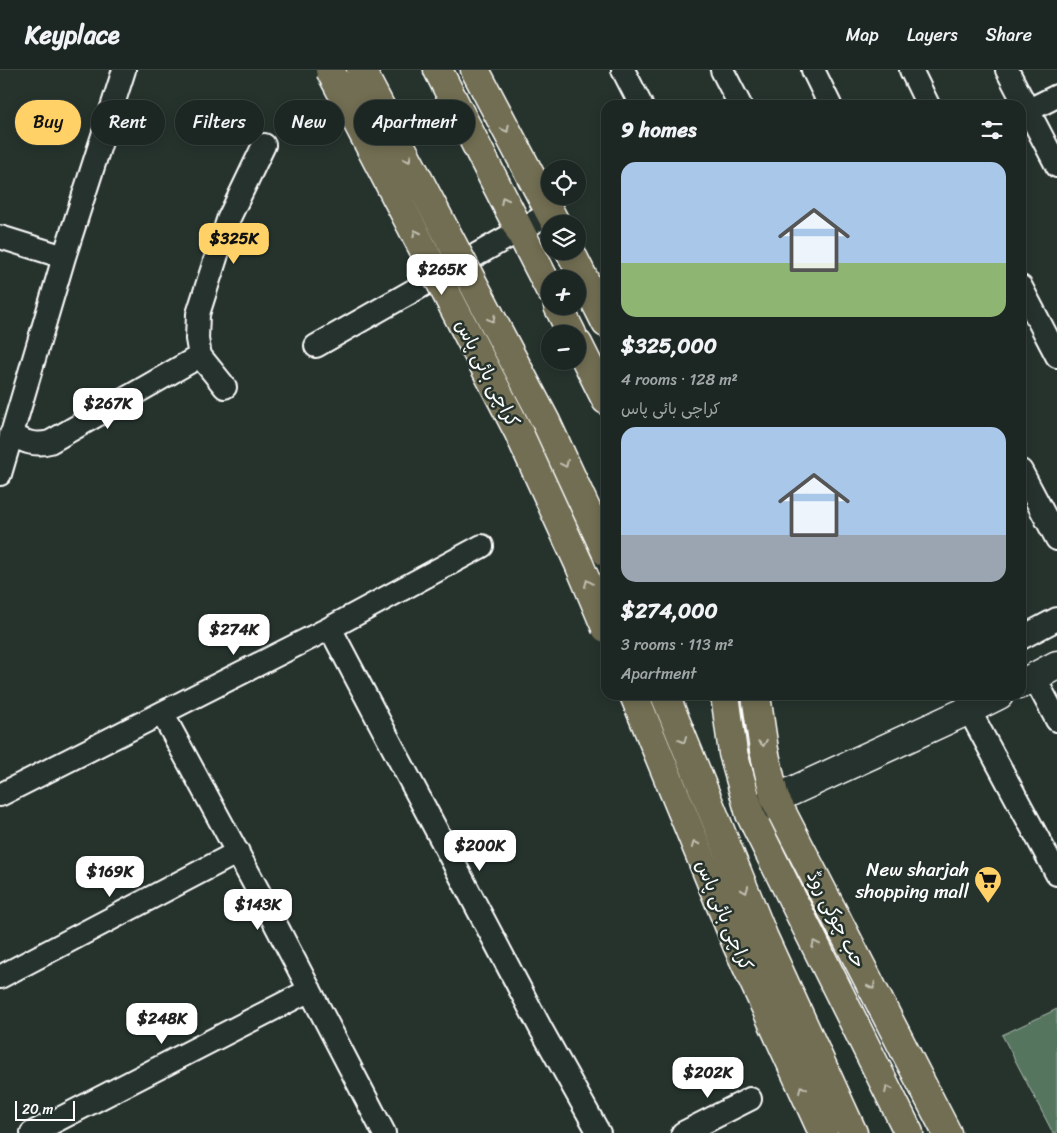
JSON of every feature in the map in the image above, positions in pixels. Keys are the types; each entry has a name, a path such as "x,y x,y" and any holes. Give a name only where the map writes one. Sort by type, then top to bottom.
{"highway":[{"name":"کراچی بائی پاس","path":"330,70 518,431 601,616"},
{"name":"کراچی بائی پاس","path":"360,70 546,422 601,541"},
{"path":"438,70 541,272"},
{"path":"475,70 551,215"},
{"path":"574,260 601,314"},
{"path":"586,360 601,390"},
{"name":"کراچی بائی پاس","path":"636,700 737,945 823,1133"},
{"name":"کراچی بائی پاس","path":"667,700 764,938 852,1133"},
{"path":"726,700 733,753 750,814 909,1133"},
{"name":"حب چوکی روڈ","path":"757,700 764,750 775,799 947,1133"}],"street":[{"path":"0,474 64,257 124,70"},
{"path":"623,70 638,100"},
{"path":"722,70 737,100"},
{"path":"813,70 828,100"},
{"path":"911,70 926,100"},
{"path":"1007,70 1019,100"},
{"path":"1026,111 1057,96"},
{"path":"1026,115 1057,166"},
{"path":"225,388 200,356 197,339 198,314 228,220 264,145"},
{"path":"316,346 520,231 541,223"},
{"path":"0,237 64,257"},
{"path":"1026,296 1057,356"},
{"path":"12,434 29,444 50,442 200,356"},
{"path":"1026,480 1057,539"},
{"path":"0,796 330,628 482,546"},
{"path":"1026,635 1057,619"},
{"path":"330,628 541,1029 599,1133"},
{"path":"1037,675 1057,720"},
{"path":"750,814 775,799 989,700"},
{"path":"969,710 1057,874"},
{"path":"162,713 238,852 384,1133"},
{"path":"0,977 238,852"},
{"path":"32,1133 310,990"},
{"path":"684,1133 750,1099"}],"green space":[{"path":"1057,1009 1057,1133 1053,1133 1002,1035"}],"place":[{"name":"New sharjah shopping mall","path":"988,904"}]}
